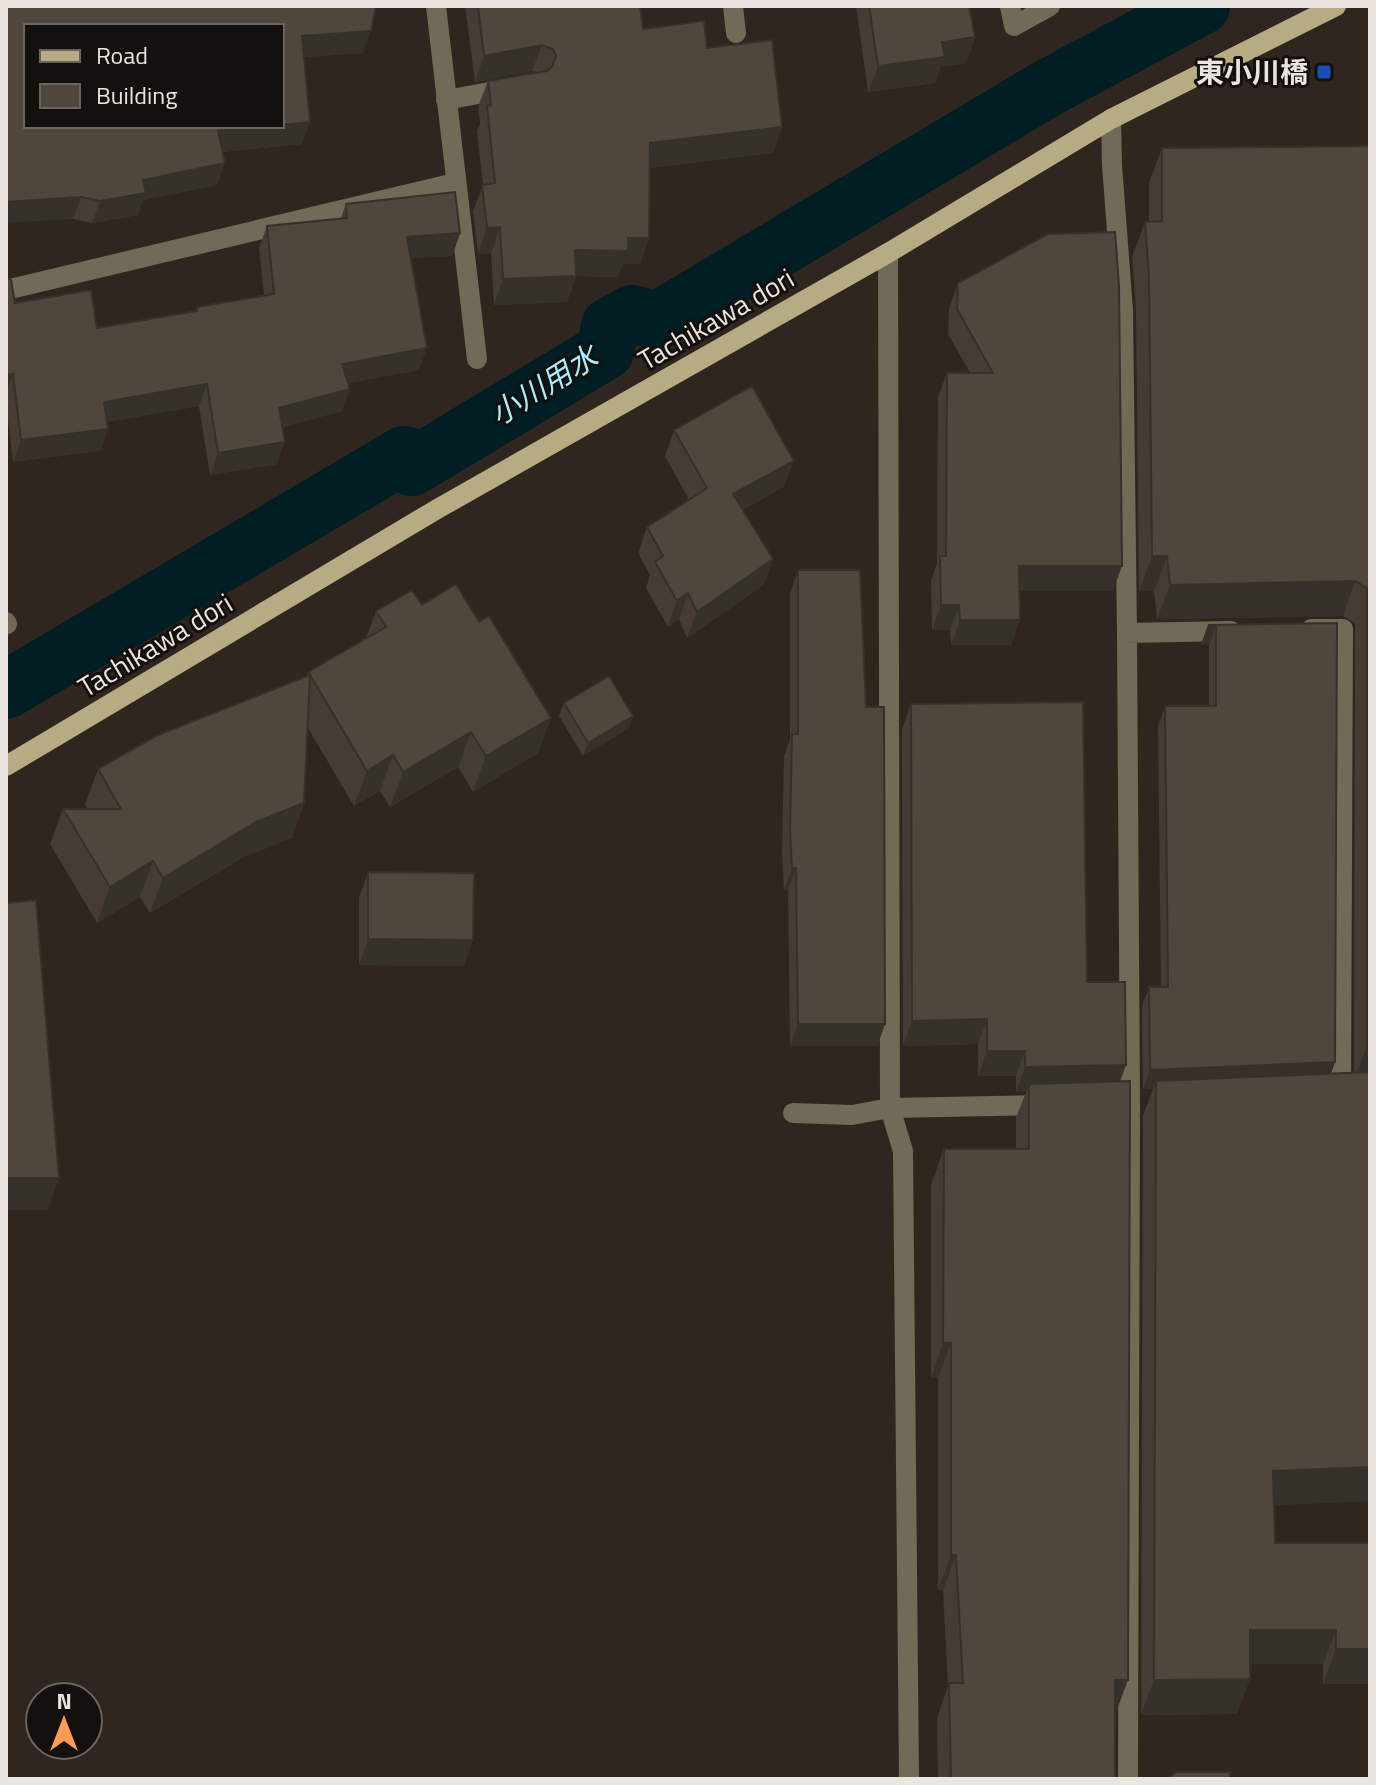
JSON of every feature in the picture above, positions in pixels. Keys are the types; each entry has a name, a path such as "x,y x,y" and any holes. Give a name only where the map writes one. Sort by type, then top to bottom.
{"main road":[{"name":"Tachikawa dori","path":"6,766 439,508 888,253 1111,119 1336,6"}],"street":[{"path":"436,6 477,359"},
{"path":"733,6 736,33"},
{"path":"1010,6 1014,26 1050,6"},
{"path":"446,100 534,84"},
{"path":"1111,119 1123,310 1127,633 1130,1103 1128,1779"},
{"path":"6,290 455,183"},
{"path":"888,253 890,1108 903,1151 909,1779"},
{"path":"1297,630 1343,629 1341,1094"},
{"path":"1127,633 1250,630"},
{"path":"793,1113 852,1115 890,1108 1066,1104"}],"building":[{"path":"6,6 376,6 371,31 302,36 310,122 284,125 284,24 24,24 24,128 249,128 218,131 225,163 143,180 146,193 100,201 81,197 6,202"},
{"path":"478,6 640,6 643,29 704,21 707,48 772,40 782,127 650,143 649,238 628,238 628,251 575,250 576,276 503,279 500,227 487,228 482,185 495,183 487,106 491,105 488,81 547,71 556,56 553,49 542,45 484,56"},
{"path":"869,6 969,6 975,37 942,42 945,57 878,66"},
{"path":"1370,146 1370,1046 1367,1046 1367,588 1355,581 1170,585 1167,556 1152,556 1149,275 1145,222 1162,221 1162,148"},
{"path":"455,192 460,233 407,237 427,348 342,364 350,389 279,408 285,442 218,453 207,384 104,402 108,429 21,440 13,374 6,375 6,277 11,280 15,303 91,290 97,328 197,311 197,307 274,294 267,226 347,218 346,204"},
{"path":"1115,232 1119,286 1122,566 1019,566 1020,620 960,620 959,605 941,605 940,556 946,556 947,373 993,373 957,309 958,283 1048,234"},
{"path":"752,386 794,461 733,494 773,559 697,612 688,593 677,601 655,562 663,556 647,527 707,488 674,430"},
{"path":"798,570 860,570 866,707 884,707 885,1024 798,1024 796,868 792,868 790,830 792,734 798,734"},
{"path":"456,584 479,622 489,616 551,718 486,756 471,732 403,772 393,755 367,771 308,672 386,627 376,611 412,590 422,605"},
{"path":"1337,623 1335,1062 1150,1070 1149,987 1168,987 1165,706 1216,706 1216,625 1208,625"},
{"path":"310,675 304,803 256,822 163,878 153,861 110,887 63,809 121,809 98,769 158,735"},
{"path":"609,676 633,716 588,743 564,703"},
{"path":"1083,702 1087,982 1125,982 1126,1065 1025,1067 1025,1051 987,1051 987,1019 912,1021 911,704"},
{"path":"368,872 474,873 473,940 368,939"},
{"path":"36,900 59,1178 6,1178 6,903"},
{"path":"1370,1072 1370,1467 1273,1471 1275,1543 1370,1543 1370,1649 1336,1649 1336,1630 1250,1630 1250,1679 1154,1680 1156,1081"},
{"path":"1130,1081 1128,1680 1115,1680 1115,1779 951,1779 949,1683 963,1683 956,1555 951,1555 951,1343 943,1343 944,1149 1029,1149 1029,1084"},
{"path":"1176,1772 1230,1772 1230,1779 1168,1779"}],"waterway":[{"name":"小川用水","path":"6,690 404,455 412,467 605,351 610,326 632,314 657,321 1046,89 1201,6"}],"place":[{"name":"東小川橋","path":"1324,72"}]}
